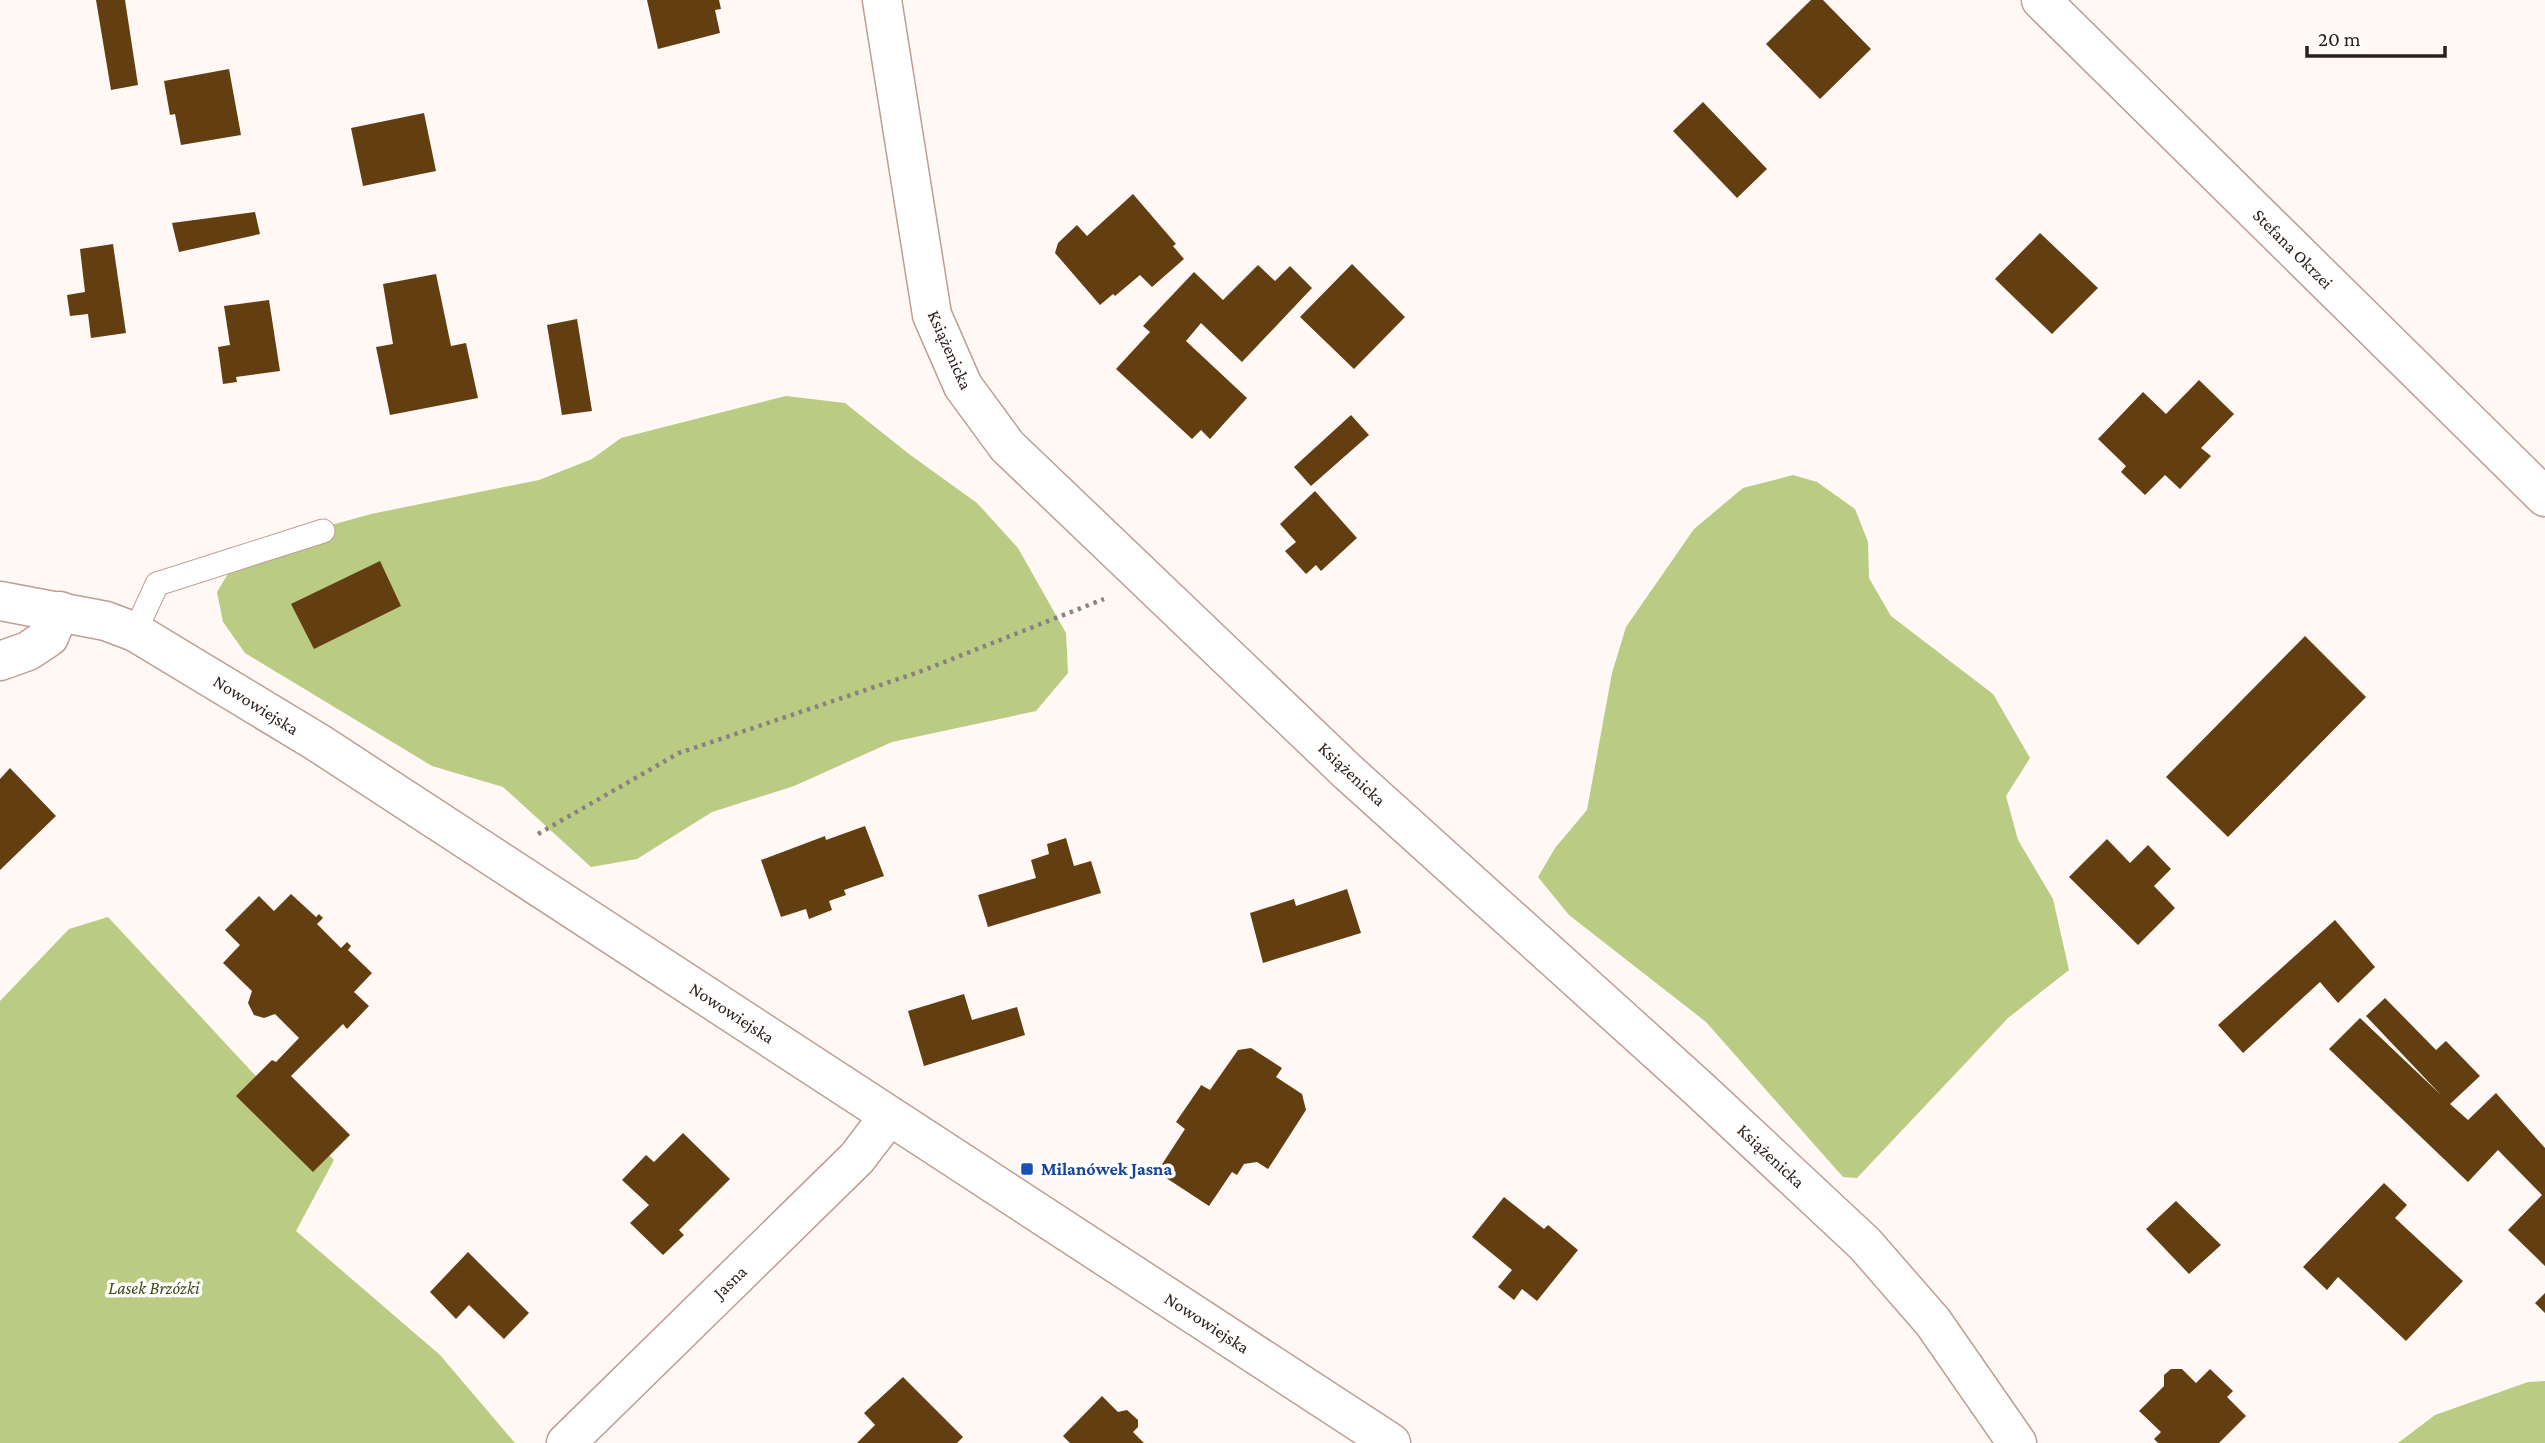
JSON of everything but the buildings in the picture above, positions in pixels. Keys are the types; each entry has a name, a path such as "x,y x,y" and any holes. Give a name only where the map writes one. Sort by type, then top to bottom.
{"street":[{"name":"Książenicka","path":"882,0 932,315 963,386 1007,446 1349,773 1865,1244 1933,1322 2017,1443"},
{"name":"Stefana Okrzei","path":"2040,0 2545,497"},
{"name":"Nowowiejska","path":"0,601 106,621 135,632 317,742 1391,1443"},
{"path":"0,660 28,652 49,637 60,611"},
{"name":"Jasna","path":"566,1443 857,1158 889,1116"}],"lane":[{"path":"135,632 157,584 323,531"}],"path":[{"path":"495,859 679,753 919,672 1149,580"}],"green space":[{"path":"786,396 845,403 977,503 1018,548 1066,633 1068,673 1036,711 892,742 794,786 712,812 637,859 591,867 503,787 432,766 245,653 223,622 217,592 237,559 288,537 371,514 539,480 592,459 621,438"},
{"path":"1793,475 1817,482 1855,509 1868,542 1869,578 1891,616 1993,694 2030,758 2006,796 2018,840 2053,899 2069,970 2008,1018 1857,1178 1843,1177 1706,1022 1569,915 1538,877 1555,848 1587,810 1612,673 1626,627 1694,529 1743,488"},
{"name":"Lasek Brzózki","path":"108,917 334,1160 296,1231 440,1355 515,1443 0,1443 0,1001 69,929"},
{"path":"2545,1381 2545,1443 2398,1443 2435,1415 2528,1382"}],"place":[{"name":"Milanówek Jasna","path":"1027,1169"}]}
